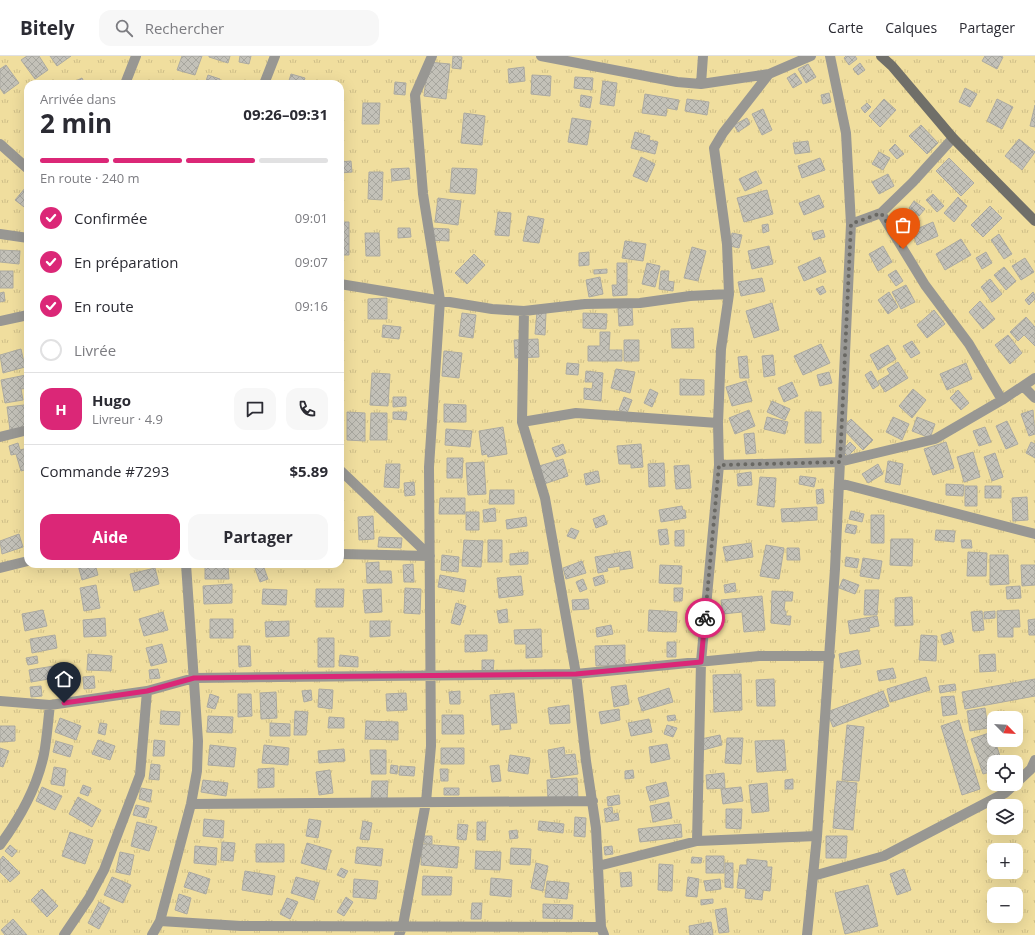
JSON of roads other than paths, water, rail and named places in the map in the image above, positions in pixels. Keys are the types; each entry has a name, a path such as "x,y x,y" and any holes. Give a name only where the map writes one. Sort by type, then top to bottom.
{"street":[{"path":"127,80 136,56"},
{"path":"266,80 275,56"},
{"path":"401,930 426,802 431,746 429,676 429,467 440,300 423,194 415,95 432,56"},
{"path":"541,56 582,60 677,82 701,84 769,74 811,56"},
{"path":"701,84 703,56"},
{"path":"807,935 817,836 830,656 851,224 846,133 830,56"},
{"path":"881,56 892,66 953,138 1035,221"},
{"path":"697,841 701,662 719,465 718,423 721,349 729,294 727,244 714,148 769,74"},
{"path":"851,224 881,213 913,182 953,138"},
{"path":"0,144 24,166"},
{"path":"881,213 924,285 968,344 1002,400"},
{"path":"0,234 24,237"},
{"path":"344,285 492,309 524,311 585,304 640,304 690,296 729,294"},
{"path":"160,921 241,926 401,930 603,931 593,801 586,761 576,674 545,498 522,422 524,311"},
{"path":"0,321 24,315"},
{"path":"719,465 840,462 935,439 1002,400 1035,378"},
{"path":"1023,386 1035,398"},
{"path":"522,422 576,413 718,423"},
{"path":"0,437 24,431"},
{"path":"344,474 430,556"},
{"path":"839,483 1035,534"},
{"path":"344,554 430,556"},
{"path":"0,568 24,562"},
{"path":"152,935 160,921 191,804 198,771 194,678 186,568"},
{"path":"0,700 50,705 147,691 194,678 576,674 759,656 830,656"},
{"path":"64,935 90,898 104,870 140,775 147,691"},
{"path":"0,845 26,805 37,779 44,754 50,705"},
{"path":"1023,777 1031,769 1035,760"},
{"path":"813,876 884,856 1007,791"},
{"path":"191,804 593,801"},
{"path":"598,866 697,841 817,836"}]}
